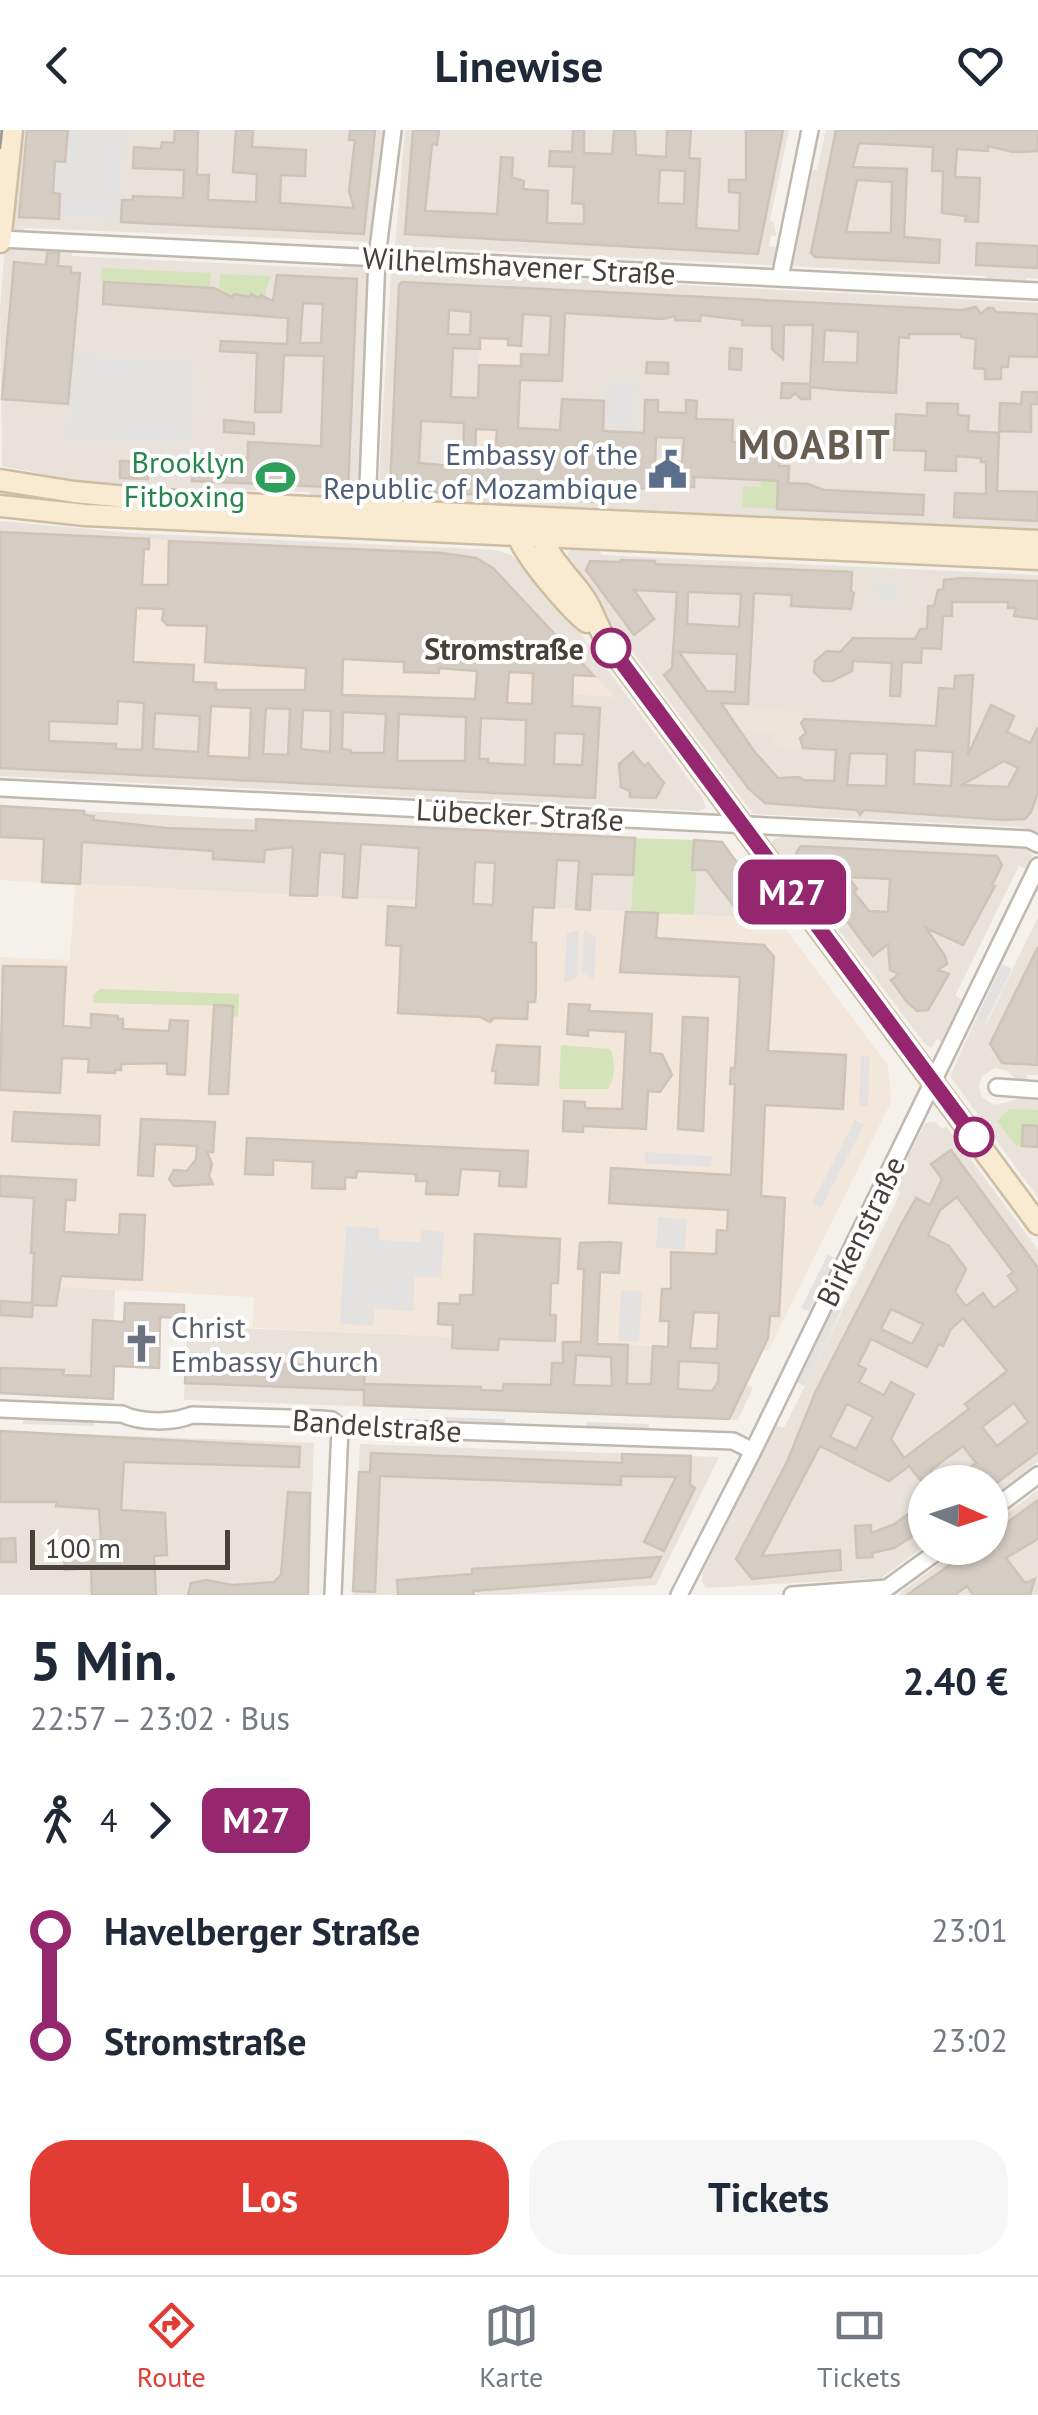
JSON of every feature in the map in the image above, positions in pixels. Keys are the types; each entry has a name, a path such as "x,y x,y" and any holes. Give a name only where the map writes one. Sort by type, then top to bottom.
{"main road":[{"path":"0,240 12,130"},
{"path":"0,480 119,497 367,510 516,526 584,621 594,624"},
{"path":"0,506 84,515 1038,541"},
{"path":"541,527 1038,559"},
{"path":"541,527 592,612 594,624 1038,1224"}],"street":[{"path":"367,510 377,258 393,130"},
{"path":"780,278 810,130"},
{"name":"Wilhelmshavener Straße","path":"0,240 1038,291"},
{"name":"Lübecker Straße","path":"0,788 1028,839 1038,844"},
{"name":"Birkenstraße","path":"678,1595 753,1451 1038,866"},
{"path":"997,1087 1038,1090"},
{"name":"Bandelstraße","path":"0,1409 179,1420 192,1415 332,1420 340,1427 732,1441 753,1451"},
{"path":"332,1595 340,1427"},
{"path":"1008,1498 1038,1475"},
{"path":"792,1595 889,1592 922,1565"}],"shaded area":[{"path":"18,130 383,130 371,242 25,228 23,233 11,231"},
{"path":"68,130 127,130 121,222 59,219 60,194 53,193 55,161 65,162"},
{"path":"405,130 789,130 770,220 774,222 776,236 771,235 769,246 780,248 779,255 794,256 826,130 1038,130 1038,279 1026,278 1026,284 986,282 986,276 395,246"},
{"path":"5,245 72,247 72,256 343,269 344,259 356,260 356,266 367,267 359,477 379,479 391,270 1038,303 1038,532 395,502 395,498 340,495 339,504 313,498 309,492 168,488 161,491 104,486 2,466 0,308"},
{"path":"482,286 524,288 516,488 486,487 485,495 474,494"},
{"path":"72,353 195,362 192,441 183,441 181,446 65,439"},
{"path":"605,379 638,380 636,433 603,431"},
{"path":"0,521 133,533 497,550 511,555 560,606 702,797 706,808 698,811 0,776 0,723 37,697 545,693 613,696 485,562 467,555 0,532"},
{"path":"0,532 467,555 493,568 615,697 545,693 543,721 251,708 248,780 207,778 210,706 38,697"},
{"path":"595,544 602,555 1038,575 1038,832 1024,831 1023,827 753,814 571,569 567,557 570,549"},
{"path":"875,581 901,581 900,603 876,602 878,596 871,593"},
{"path":"706,707 804,711 818,749 773,747 773,732 741,731 728,740"},
{"path":"0,806 84,811 81,884 760,918 761,908 767,904 888,1065 891,1102 768,1351 252,1328 254,1297 61,1287 65,1200 0,1196 0,957 70,960 75,885 0,880"},
{"path":"84,811 635,838 631,912 80,884"},
{"path":"781,837 1029,847 1032,856 1026,869 1019,866 955,996 962,1000 941,1042 937,1039 931,1048 924,1043 800,878 792,879 771,852 772,840"},
{"path":"694,840 722,842 767,904 761,908 760,918 694,915"},
{"path":"1038,917 1038,1075 1027,1075 1027,1083 1020,1083 1007,1071 995,1068 982,1076 979,1085 981,1096 994,1105 1038,1099 1038,1198 950,1076 976,1019 987,1022"},
{"path":"579,930 577,978 564,982 567,933"},
{"path":"584,930 596,937 594,979 582,973"},
{"path":"1002,964 1012,969 986,1022 976,1019"},
{"path":"861,1056 870,1056 868,1106 859,1105"},
{"path":"855,1120 864,1125 821,1208 812,1203"},
{"path":"935,1122 942,1129 946,1126 1038,1250 1038,1462 1008,1484 1008,1465 908,1465 908,1558 881,1578 706,1588 703,1572 775,1425 784,1428 901,1192 893,1187 925,1123"},
{"path":"645,1152 712,1156 711,1167 645,1163"},
{"path":"0,1196 37,1198 31,1252 37,1285 115,1290 114,1321 93,1321 91,1376 0,1393"},
{"path":"658,1217 687,1219 685,1250 656,1248"},
{"path":"346,1226 379,1228 379,1240 421,1242 422,1230 444,1232 441,1278 415,1277 413,1311 375,1309 373,1326 340,1324"},
{"path":"828,1254 835,1259 809,1311 801,1308"},
{"path":"621,1290 642,1291 639,1342 618,1341"},
{"path":"833,1307 841,1311 805,1386 796,1382"},
{"path":"187,1326 763,1351 746,1384 753,1388 738,1420 184,1400"},
{"path":"23,1413 94,1416 94,1426 23,1424"},
{"path":"441,1417 505,1419 504,1428 441,1426"},
{"path":"587,1422 649,1424 648,1434 586,1431"},
{"path":"0,1431 314,1443 308,1595 0,1595"},
{"path":"360,1444 719,1457 656,1585 502,1595 353,1595"},
{"path":"1038,1490 1038,1595 901,1595 938,1565 1008,1565 1008,1512"}],"green space":[{"path":"102,268 211,273 210,287 101,281"},
{"path":"220,274 271,276 264,297 219,295"},
{"path":"761,480 778,481 777,509 742,507 743,486 760,487"},
{"path":"635,838 694,840 694,915 631,912"},
{"path":"101,989 239,994 238,1016 232,1018 232,1006 94,1003 93,994"},
{"path":"561,1045 610,1049 614,1069 608,1089 559,1089"},
{"path":"1009,1109 1038,1110 1038,1126 1023,1125 1022,1146 1016,1146 997,1121"}],"building":[{"path":"27,130 68,130 65,162 55,161 53,193 60,194 59,219 19,217"},
{"path":"175,130 198,130 197,175 209,175 208,200 256,202 257,174 233,172 236,130 253,130 252,147 306,150 305,176 281,175 280,203 354,208 349,191 355,140 349,140 350,130 375,130 364,234 121,222 122,200 133,200 133,196 183,198 184,170 133,168 134,147 161,149 162,142 174,143"},
{"path":"413,130 439,130 437,145 432,144 425,211 497,214 501,157 513,158 512,177 524,181 523,189 548,191 547,223 584,224 584,204 572,203 574,167 549,166 550,151 572,152 573,130 584,130 584,153 612,154 614,130 635,130 636,155 666,157 667,130 691,130 689,158 700,159 696,228 739,231 740,193 729,192 729,180 746,180 746,130 783,130 758,254 405,234","holes":["660,170 685,171 684,204 658,203"]},
{"path":"836,130 1038,130 1038,151 1013,152 988,146 988,151 957,149 955,177 980,178 978,222 942,213 943,171 932,171 933,147 859,143 853,167 907,169 904,237 940,240 939,263 815,257 811,253","holes":["857,180 892,182 891,233 846,232"]},
{"path":"977,243 1038,246 1038,268 976,265"},
{"path":"47,253 59,253 58,266 80,273 68,404 2,399 14,262 46,265"},
{"path":"277,275 357,279 348,488 192,481 192,454 248,458 248,442 321,446 324,356 284,355 281,412 255,412 257,353 220,351 221,341 287,344 288,318 103,304 104,282 214,288 232,297 251,294 273,301","holes":["303,303 323,304 321,343 300,343"]},
{"path":"402,282 962,310 976,307 981,314 993,308 996,312 1038,314 1038,357 1009,356 1008,367 1001,367 1001,379 985,379 985,369 974,368 976,339 961,334 909,334 909,338 899,337 896,393 839,390 810,387 813,325 784,325 783,359 772,349 772,326 742,325 743,320 701,315 700,321 675,320 675,316 662,319 565,313 562,381 520,380 518,428 560,430 562,399 604,401 603,431 644,433 645,400 658,400 658,412 686,413 686,400 697,401 696,419 733,420 732,442 738,442 739,453 779,455 779,466 789,466 788,483 824,490 924,495 923,515 777,509 778,481 761,480 694,477 694,487 689,490 629,488 628,497 608,496 608,501 589,502 558,498 558,488 544,488 538,480 531,487 485,487 485,495 390,490","holes":["449,310 471,312 470,335 448,334","523,314 551,316 549,355 521,354 521,366 479,365 478,398 451,397 453,348 480,349 480,338 508,339 508,345 521,346","825,330 858,332 857,363 823,362","421,421 464,423 463,467 419,463","476,429 497,430 495,458 475,457","656,437 684,438 682,464 655,463"]},
{"path":"730,348 742,349 741,370 729,369"},
{"path":"647,362 668,363 668,374 646,373"},
{"path":"782,383 810,384 810,399 801,399 795,393 790,398 781,398"},
{"path":"1022,392 1038,392 1038,404 1031,404 1031,432 999,431 1000,403 1021,404"},
{"path":"927,403 958,404 958,415 969,416 968,431 999,433 997,491 1038,492 1038,521 954,517 955,493 986,494 986,462 956,456 956,471 925,470 926,451 894,450 896,414 927,416"},
{"path":"224,420 254,423 254,434 224,432"},
{"path":"120,461 149,462 148,479 120,478"},
{"path":"0,532 149,539 149,549 144,549 142,585 168,585 169,541 442,553 476,558 493,568 594,676 573,675 572,706 600,708 595,798 0,768","holes":["136,608 164,609 162,620 167,625 207,626 205,662 306,668 305,690 216,690 216,683 193,682 194,665 133,662","343,659 404,662 404,672 439,673 439,668 477,671 475,699 342,695","509,672 533,673 532,704 507,703","118,701 144,703 142,750 116,749 116,744 49,741 49,721 117,724","211,706 251,708 249,758 208,756","266,708 290,709 288,755 263,754","303,710 331,711 330,752 301,749","343,712 386,714 384,753 351,753 342,749","155,713 200,716 198,752 153,749","399,714 466,717 465,761 397,761","481,718 526,720 525,765 488,763 488,759 479,759","555,733 584,734 582,765 554,764"]},
{"path":"590,561 852,572 851,609 791,606 792,595 754,593 748,704 721,703 754,751 778,778 834,781 836,750 803,748 800,738 806,733 801,723 804,719 936,726 939,688 954,689 955,676 973,675 968,755 991,705 1014,716 1007,732 1030,743 1038,727 1038,793 1031,812 1025,819 1005,820 864,810 860,815 857,810 765,803 748,788 664,675 672,668 677,592 634,590 654,619 634,635 586,570","holes":["688,592 741,594 739,627 687,624","679,652 737,654 735,692 707,691","915,750 953,752 951,786 914,784","850,753 887,754 886,786 847,785","1004,761 1018,768 1008,787 962,785"]},
{"path":"944,580 1038,581 1038,619 1014,616 1016,608 1008,608 1008,602 952,602 952,616 943,616 941,649 922,648 921,663 902,662 900,696 890,696 892,663 853,661 852,671 832,681 823,681 814,672 815,661 827,651 840,652 853,638 915,639 920,629 927,629 928,606 934,606"},
{"path":"633,752 664,783 656,798 630,797 630,791 621,787 619,764"},
{"path":"0,806 84,811 84,815 94,816 93,820 166,828 256,831 256,819 635,838 633,875 592,874 590,910 576,909 579,861 557,860 554,908 533,907 535,1002 528,1002 527,1019 494,1018 490,1022 480,1017 398,1013 401,946 386,945 388,906 416,908 419,848 361,844 357,898 343,897 345,854 320,852 317,896 290,895 293,847 265,850 264,862 213,859 213,851 82,842 80,884 42,882 44,839 0,837","holes":["475,862 495,863 493,905 473,904"]},
{"path":"694,840 722,842 767,904 761,908 760,918 736,917 737,910 706,870 692,870"},
{"path":"801,846 997,856 1002,865 963,945 926,928 945,956 947,964 938,970 949,974 928,1010 917,1011 891,980 899,974 890,970 888,944 873,956 796,853","holes":["848,877 890,879 888,912 869,911"]},
{"path":"626,912 658,913 656,938 764,945 774,957 768,1051 846,1055 843,1109 765,1105 761,1196 785,1198 779,1316 770,1316 768,1338 729,1419 364,1405 364,1390 185,1383 186,1360 365,1367 364,1384 502,1391 504,1384 551,1385 552,1363 563,1363 563,1342 581,1342 584,1269 578,1269 580,1243 609,1242 621,1243 619,1273 600,1272 597,1344 628,1345 627,1384 651,1384 653,1346 668,1347 669,1321 660,1321 662,1289 671,1289 671,1252 716,1254 717,1230 727,1231 728,1210 609,1203 611,1168 731,1175 735,1084 730,1084 731,1068 735,1068 740,977 620,972","holes":["694,1312 719,1313 717,1349 690,1348","576,1355 611,1357 612,1386 574,1385","679,1361 719,1363 718,1382 712,1391 678,1389"]},
{"path":"1038,947 1038,1065 1002,1063 990,1044"},
{"path":"3,966 66,967 63,1026 91,1028 91,1014 118,1016 123,1019 123,1029 169,1031 170,1020 188,1021 185,1075 167,1074 167,1063 121,1064 121,1070 115,1073 88,1072 89,1059 62,1058 60,1093 0,1090"},
{"path":"569,1004 590,1005 589,1011 652,1014 650,1053 662,1054 672,1075 660,1092 648,1091 646,1129 583,1126 583,1132 563,1131 564,1101 585,1102 585,1108 622,1109 626,1032 588,1030 588,1036 567,1034"},
{"path":"214,1005 233,1006 228,1094 209,1094"},
{"path":"683,1017 708,1018 703,1131 678,1129"},
{"path":"497,1045 540,1047 538,1085 495,1083 496,1071 492,1071"},
{"path":"14,1112 100,1116 99,1145 12,1141"},
{"path":"141,1119 215,1122 213,1152 207,1152 213,1184 174,1186 169,1179 174,1170 187,1171 196,1159 197,1146 155,1144 153,1176 138,1175"},
{"path":"1023,1125 1038,1126 1038,1147 1022,1146"},
{"path":"247,1138 528,1151 526,1187 499,1186 500,1171 461,1169 458,1195 426,1194 427,1181 416,1181 416,1174 357,1171 356,1178 345,1177 345,1189 312,1188 313,1162 273,1160 273,1175 245,1174"},
{"path":"951,1150 1038,1268 1038,1452 1008,1474 1008,1465 973,1465 976,1463 963,1446 938,1465 908,1465 889,1481 820,1446 762,1556 840,1550 841,1570 752,1579 736,1559 902,1223 916,1198 930,1205 942,1179 931,1164","holes":["957,1197 1013,1272 1008,1276 1018,1290 994,1308 983,1293 966,1306 955,1292 966,1269 949,1246 928,1235 940,1210","891,1309 923,1324 912,1344 881,1329","963,1318 1007,1371 965,1404 969,1409 904,1458 891,1439 914,1394 891,1382 884,1395 859,1382 866,1369 858,1365 871,1339 927,1367 939,1344 943,1346 951,1329","1014,1403 1028,1422 997,1446 982,1427","847,1404 873,1417 856,1449 830,1437"]},
{"path":"0,1176 76,1180 75,1200 66,1200 64,1232 119,1235 120,1214 145,1215 142,1280 61,1276 56,1306 33,1305 32,1317 0,1315 0,1301 32,1303 34,1198 0,1196"},
{"path":"475,1234 560,1239 558,1283 551,1283 550,1315 556,1315 555,1341 499,1339 498,1350 452,1348 453,1325 438,1324 439,1303 460,1304 460,1295 473,1295"},
{"path":"125,1303 184,1305 184,1318 160,1317 159,1368 114,1366 113,1399 0,1393 0,1368 64,1370 63,1375 91,1376 93,1320 124,1322"},
{"path":"0,1431 300,1447 299,1467 124,1462 121,1510 165,1513 167,1555 154,1556 156,1595 92,1595 91,1568 65,1570 63,1541 101,1540 99,1509 56,1506 57,1502 0,1502"},
{"path":"371,1453 622,1463 622,1454 691,1456 690,1485 695,1488 664,1551 644,1542 676,1477 621,1476 621,1485 380,1476 375,1592 353,1591 359,1472 370,1472"},
{"path":"288,1492 310,1493 308,1595 188,1595 191,1583 274,1582 281,1575"},
{"path":"1038,1500 1038,1539 1008,1557 1008,1522"},
{"path":"908,1514 908,1539 894,1548 872,1553 873,1557 857,1558 855,1526 871,1525 871,1533"},
{"path":"15,1538 16,1562 0,1562 0,1539"},
{"path":"661,1557 651,1577 473,1591 474,1595 398,1595 397,1580 472,1574 472,1569"},
{"path":"1008,1561 1025,1583 1035,1579 1030,1595 973,1595 967,1586 955,1595 907,1595 950,1565 1008,1565"}],"tram line":[{"path":"0,148 2,130"}],"bus line":[{"name":"M27","path":"611,648 974,1137"}],"place":[{"name":"Embassy of the Republic of Mozambique","path":"668,470"},
{"name":"Brooklyn Fitboxing","path":"275,478"},
{"name":"Stromstraße","path":"611,648"},
{"name":"Christ Embassy Church","path":"141,1343"}],"district":[{"name":"MOABIT","path":"815,444"}]}
